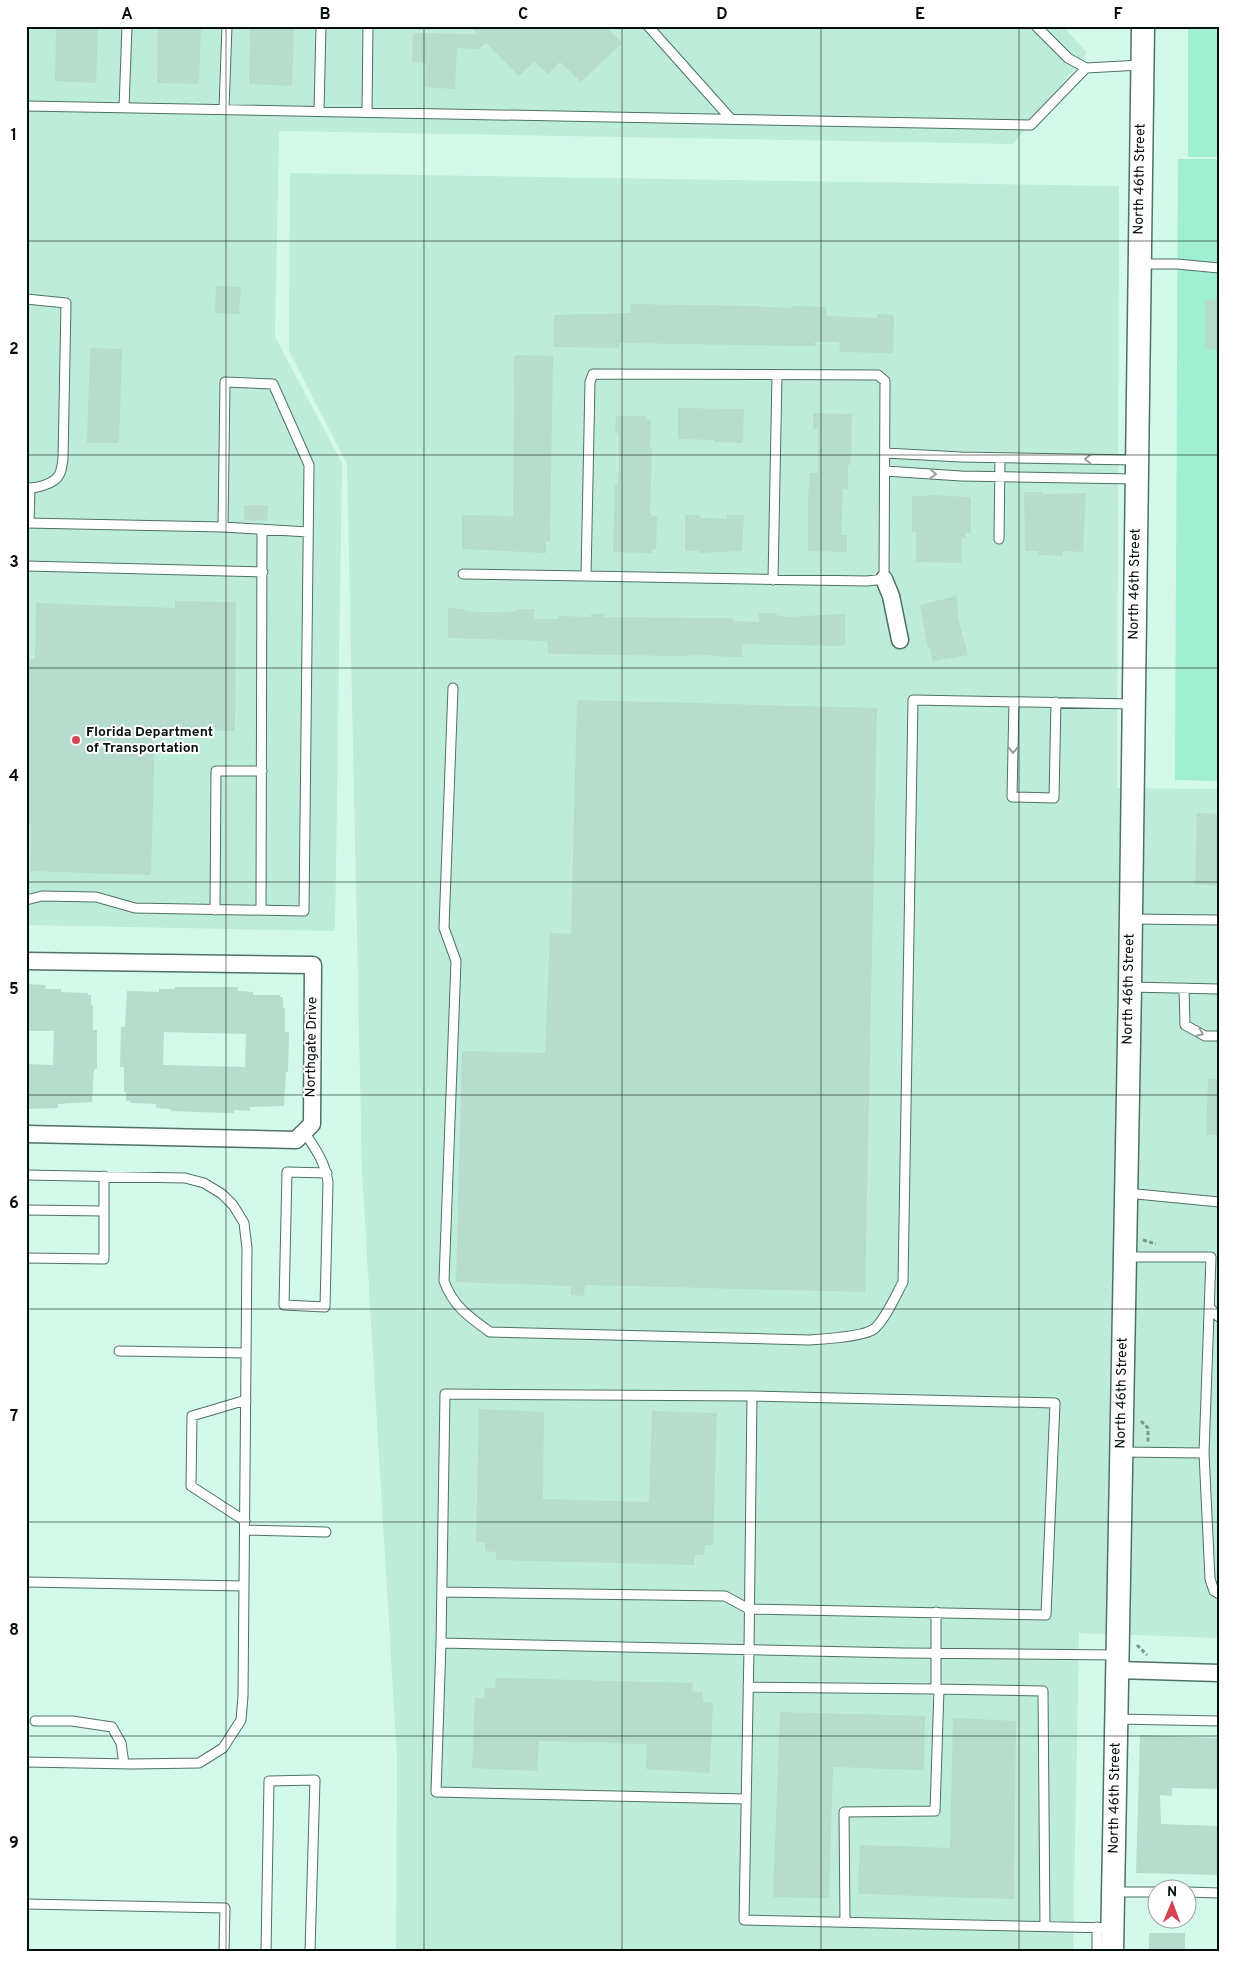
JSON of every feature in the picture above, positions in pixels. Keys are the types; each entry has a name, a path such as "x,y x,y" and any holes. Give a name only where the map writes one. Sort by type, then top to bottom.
{"street":[{"name":"North 46th Street","path":"1112,1951 1105,1927 1113,1892 1130,987 1143,26"},
{"path":"884,579 891,596 900,640"},
{"name":"Northgate Drive","path":"26,961 313,965 312,1124 304,1132"},
{"path":"26,1134 296,1140 304,1132"},
{"path":"1117,1662 1219,1673"}],"lane":[{"path":"124,108 127,26"},
{"path":"224,109 227,26"},
{"path":"319,111 321,26"},
{"path":"367,112 368,26"},
{"path":"648,26 731,118"},
{"path":"1036,26 1068,58 1086,68 1141,65"},
{"path":"26,106 1032,125 1086,68"},
{"path":"1139,264 1178,264 1219,268"},
{"path":"26,299 66,303 63,459 59,476 52,482 28,487 28,523 223,527 308,532"},
{"path":"463,574 867,582 884,579 885,381 878,375 594,374 590,382 586,576"},
{"path":"773,580 776,375"},
{"path":"26,900 42,896 96,897 135,908 304,911 309,465 273,384 225,382 223,527"},
{"path":"885,452 1000,458 1136,470"},
{"path":"999,539 1000,458"},
{"path":"885,471 1000,477 1136,470"},
{"path":"261,910 262,529"},
{"path":"26,566 262,572"},
{"path":"453,688 444,928 456,961 444,1282 450,1296 462,1310 490,1332 809,1340 842,1338 874,1329 890,1307 902,1282 913,700 1134,704"},
{"path":"1014,702 1012,797 1054,798 1056,702"},
{"path":"215,910 216,771 262,771"},
{"path":"1130,919 1219,920"},
{"path":"1130,987 1219,989"},
{"path":"1184,988 1185,1025 1204,1036 1219,1036"},
{"path":"304,1132 322,1158 327,1173 325,1307 284,1305 287,1172 327,1173"},
{"path":"26,1175 185,1178 204,1183 222,1194 233,1205 244,1223 247,1248 243,1696 241,1720 224,1748 199,1763 26,1762"},
{"path":"26,1258 104,1259 104,1176"},
{"path":"1126,1193 1219,1202"},
{"path":"26,1210 104,1211"},
{"path":"1125,1257 1215,1256 1209,1307 1204,1453 1210,1579 1214,1591 1219,1594"},
{"path":"1209,1307 1219,1317"},
{"path":"119,1351 246,1352"},
{"path":"442,1592 726,1596 749,1609 1046,1615 1055,1403 752,1396 445,1394 441,1643 436,1792 746,1799"},
{"path":"752,1396 744,1920 1105,1927 1097,1951"},
{"path":"246,1400 192,1416 191,1486 245,1526 326,1532"},
{"path":"1121,1452 1204,1453"},
{"path":"26,1582 244,1586"},
{"path":"845,1922 844,1812 935,1811 938,1689 935,1653 936,1612"},
{"path":"441,1643 935,1653 1117,1662"},
{"path":"748,1687 1043,1691 1045,1926"},
{"path":"1116,1719 1219,1721"},
{"path":"35,1721 72,1721 112,1727 121,1743 124,1764"},
{"path":"266,1951 269,1781 315,1780 310,1951"},
{"path":"1113,1892 1148,1892"},
{"path":"1198,1892 1219,1893"},
{"path":"26,1904 225,1908 224,1951"}],"shaded area":[{"path":"26,26 1063,26 1087,53 1013,144 279,131 275,337 342,463 335,931 26,925"},
{"path":"1188,26 1219,26 1219,157 1188,157"},
{"path":"1178,159 1219,159 1219,781 1175,780"},
{"path":"290,173 1119,186 1117,788 1219,789 1219,1638 1079,1633 1073,1951 396,1951 397,1757 362,1171 347,464 289,351"}],"building":[{"path":"56,26 98,26 96,83 55,81"},
{"path":"158,26 201,26 199,84 157,83"},
{"path":"250,26 294,26 292,86 249,84"},
{"path":"470,26 606,26 622,43 581,82 560,62 548,74 534,62 519,76 486,43 479,49 457,48 455,89 425,87 426,63 412,62 413,33 478,34"},
{"path":"216,286 241,287 239,314 215,313"},
{"path":"1205,300 1219,300 1219,349 1205,349"},
{"path":"631,304 793,308 793,306 826,307 827,316 877,318 877,314 894,315 893,353 840,352 839,342 815,342 815,346 619,343 619,348 554,347 554,315 630,313"},
{"path":"90,348 122,349 119,443 87,443"},
{"path":"514,356 553,356 550,541 546,541 546,553 462,549 462,515 513,516"},
{"path":"678,408 744,409 743,443 678,439"},
{"path":"813,413 852,414 851,461 850,465 848,465 848,489 843,489 841,535 847,535 847,552 808,551 810,473 818,473 818,429 813,429"},
{"path":"616,416 646,416 646,419 651,420 650,514 657,516 656,549 652,549 652,553 613,552 615,485 617,485 619,472 618,433 615,433"},
{"path":"1024,492 1042,492 1042,494 1086,493 1083,552 1063,551 1063,556 1038,555 1038,551 1025,551"},
{"path":"912,496 971,497 971,533 965,533 965,538 962,538 961,563 916,562 916,532 912,532"},
{"path":"244,505 268,505 267,521 244,520"},
{"path":"685,515 700,515 700,518 727,519 727,515 744,515 742,551 699,553 699,551 685,551"},
{"path":"956,596 959,613 957,614 968,655 933,661 930,648 928,648 920,605"},
{"name":"Florida Department of Transportation","path":"175,601 236,602 235,731 155,730 151,875 30,871 31,825 26,824 26,659 35,659 36,603 175,608"},
{"path":"448,608 478,612 534,609 534,619 559,619 559,616 591,617 591,614 604,614 604,617 733,618 733,621 759,622 759,613 776,613 776,615 787,617 845,614 845,644 844,646 743,644 742,657 710,655 548,654 547,641 448,638"},
{"path":"577,700 877,708 865,1292 585,1285 584,1296 571,1295 571,1286 456,1282 462,1051 545,1053 550,933 571,934"},
{"path":"1197,813 1219,814 1219,886 1195,884"},
{"path":"26,984 46,985 45,989 61,989 61,992 88,993 88,995 91,995 93,1030 97,1030 97,1069 94,1069 92,1102 58,1104 58,1108 26,1109 26,1064 53,1065 54,1031 26,1031"},
{"path":"175,987 238,987 238,991 253,992 253,995 280,995 280,997 283,997 285,1032 289,1032 288,1072 286,1072 284,1106 250,1107 250,1111 234,1110 234,1113 196,1112 171,1111 171,1109 156,1108 156,1104 130,1103 130,1101 126,1101 124,1067 120,1067 121,1027 125,1027 127,991 159,992 159,989 175,989","holes":["164,1032 246,1034 245,1067 163,1065"]},
{"path":"1208,1079 1219,1079 1219,1135 1206,1135"},
{"path":"479,1409 544,1412 543,1499 649,1502 652,1411 717,1413 713,1545 705,1545 704,1555 695,1555 694,1565 496,1560 496,1552 485,1551 485,1542 476,1542"},
{"path":"496,1678 693,1683 692,1691 703,1692 703,1702 713,1703 710,1773 646,1769 647,1744 539,1741 537,1771 472,1768 475,1698 484,1698 485,1688 495,1688"},
{"path":"780,1712 925,1716 924,1770 833,1767 829,1898 773,1897"},
{"path":"953,1718 1016,1721 1014,1899 858,1894 860,1845 950,1848"},
{"path":"1140,1735 1219,1738 1219,1789 1172,1788 1172,1796 1160,1795 1161,1824 1219,1826 1219,1875 1136,1873"},
{"path":"1149,1933 1185,1933 1185,1951 1149,1951"}],"place":[{"name":"Florida Department of Transportation","path":"76,740"}]}
